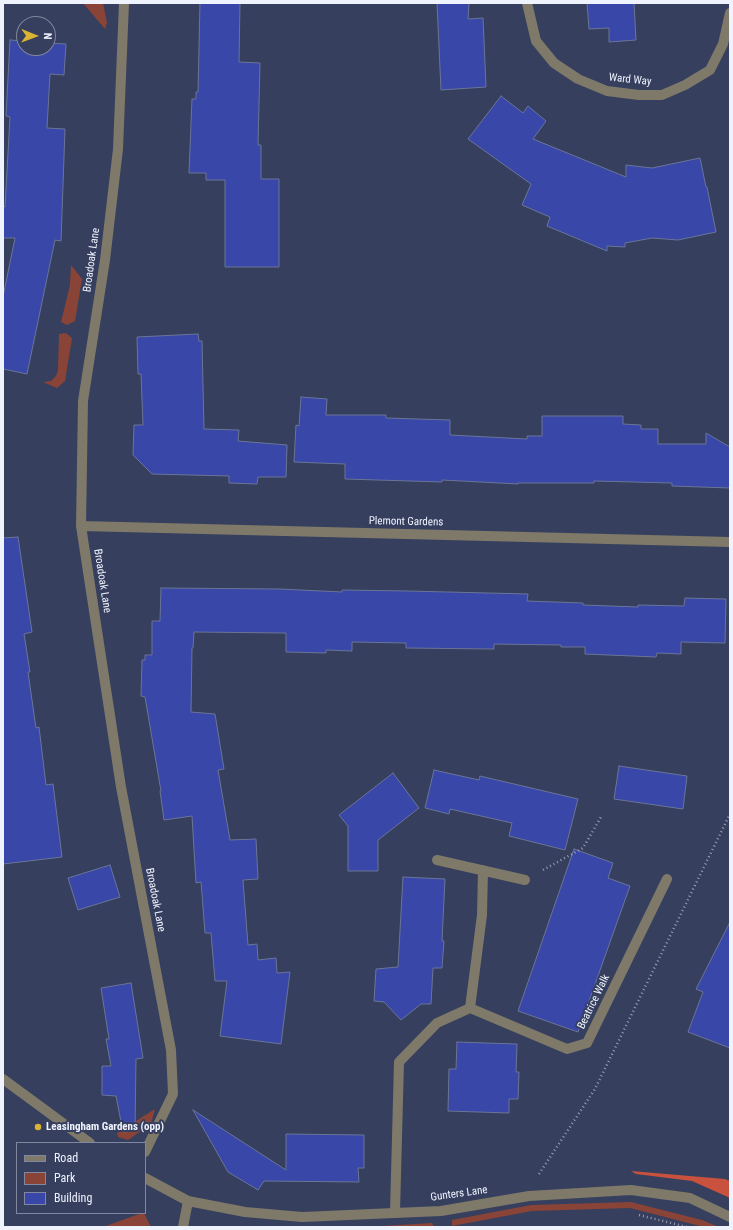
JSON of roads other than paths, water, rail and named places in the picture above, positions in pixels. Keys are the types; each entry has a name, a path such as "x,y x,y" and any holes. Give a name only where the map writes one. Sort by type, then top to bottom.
{"street":[{"name":"Broadoak Lane","path":"124,3 118,149 105,260 83,401 81,526 121,787 171,1050 173,1094 146,1150"},
{"name":"Ward Way","path":"527,3 536,41 554,62 578,79 607,91 639,95 662,94 685,85 710,70 723,44 730,13"},
{"name":"Plemont Gardens","path":"81,526 730,542"},
{"path":"437,860 525,880"},
{"path":"395,1212 399,1062 436,1023 470,1008 482,915 483,870"},
{"name":"Beatrice Walk","path":"470,1008 567,1049 587,1043 667,878"},
{"path":"3,1080 89,1142"},
{"name":"Gunters Lane","path":"146,1179 188,1201 245,1212 302,1217 441,1210 529,1196 631,1190 690,1198 730,1217"},
{"path":"183,1227 188,1201"}],"place":[{"name":"Leasingham Gardens (opp)","path":"38,1127"}]}
